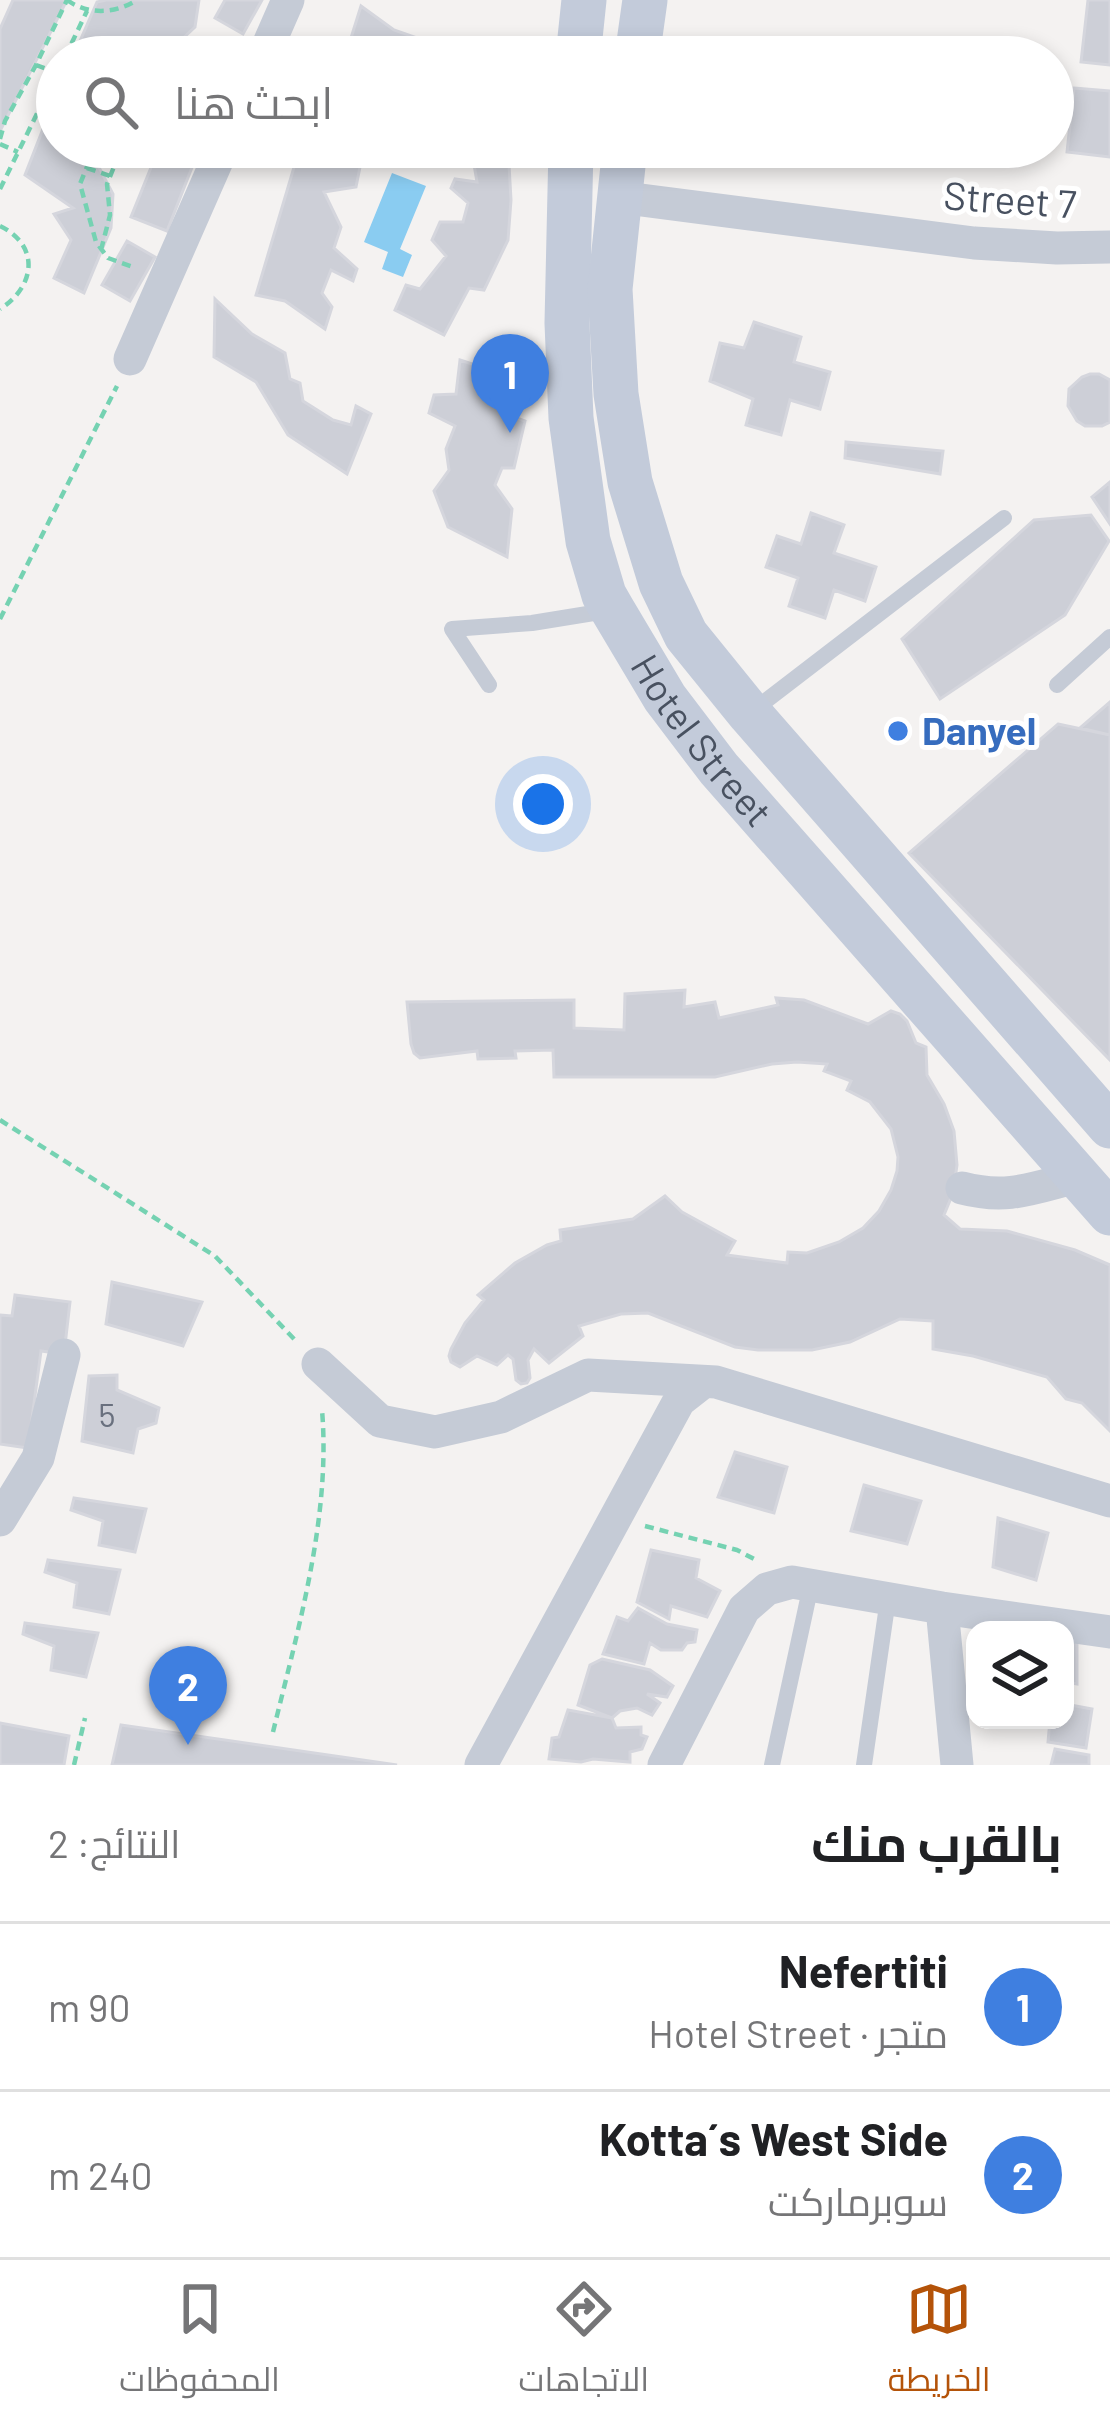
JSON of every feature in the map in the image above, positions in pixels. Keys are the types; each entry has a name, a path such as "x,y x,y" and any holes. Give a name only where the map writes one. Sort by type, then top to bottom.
{"street":[{"path":"272,36 288,0"},
{"path":"580,36 584,0"},
{"path":"640,36 645,0"},
{"path":"130,359 214,168"},
{"name":"Hotel Street","path":"570,168 567,323 571,418 588,542 604,595 665,698 718,769 1110,1214"},
{"name":"Hotel Street","path":"622,168 610,289 616,394 629,482 661,584 686,635 749,714 1110,1126"},
{"name":"Street 7","path":"618,197 974,243 1110,247"},
{"path":"962,1188 1008,1195 1077,1177"},
{"path":"0,1520 38,1458 64,1355"},
{"path":"318,1364 380,1420 435,1432 501,1417 588,1375 716,1382 1110,1501"},
{"path":"481,1765 679,1401 702,1383"},
{"path":"664,1765 744,1609 767,1589 795,1584 1110,1632"},
{"path":"942,1608 957,1765"}],"lane":[{"path":"749,714 1004,518"},
{"path":"489,685 452,629 612,610"},
{"path":"1058,685 1110,637"},
{"path":"772,1765 795,1584"},
{"path":"864,1765 888,1599"}],"path":[{"path":"50,36 67,0 87,11 121,8 137,0"},
{"path":"75,36 87,11"},
{"path":"18,152 0,142 5,121 36,65"},
{"path":"0,189 36,116"},
{"path":"86,168 81,194 101,250 108,258 164,279"},
{"path":"89,168 110,176"},
{"path":"101,250 110,215 107,184 113,168"},
{"path":"0,226 20,238 29,265 26,285 0,309"},
{"path":"0,620 130,359"},
{"path":"0,1120 214,1256 318,1364 325,1448 309,1584 273,1732"},
{"path":"616,1518 736,1550 795,1584"},
{"path":"74,1765 86,1718"}],"water":[{"path":"392,173 426,186 400,249 412,255 403,277 382,269 388,252 364,242"}],"building":[{"path":"13,0 67,0 49,36 36,36 36,61 0,131 0,29"},
{"path":"199,0 195,27 185,36 82,36 97,2"},
{"path":"225,0 262,0 243,34 215,18"},
{"path":"1088,0 1110,0 1110,65 1081,62"},
{"path":"361,6 394,30 411,36 352,36"},
{"path":"1074,88 1110,91 1110,157 1074,153"},
{"path":"36,147 36,168 99,168 113,194 111,228 84,293 54,278 71,240 54,214 73,208 25,175"},
{"path":"151,168 192,168 167,231 131,217"},
{"path":"294,168 360,168 356,187 324,192 341,227 334,248 357,269 353,281 331,270 322,293 332,307 325,329 285,301 256,295"},
{"path":"475,168 509,168 508,240 484,290 469,288 444,335 395,310 406,285 420,289 446,256 432,240 440,222 463,222 468,203 451,188 455,179 477,182"},
{"path":"127,241 155,257 130,301 102,285"},
{"path":"215,299 252,334 285,353 290,379 300,383 303,401 351,425 356,406 371,414 347,474 288,435 256,382 214,357"},
{"path":"754,322 801,337 794,362 830,372 820,409 790,400 781,435 746,425 753,399 710,381 720,343 744,348"},
{"path":"460,360 506,375 506,414 525,421 514,468 502,468 495,485 512,509 507,557 448,527 434,491 449,470 446,449 455,426 429,413 434,395 456,394"},
{"path":"1090,374 1110,380 1110,422 1102,426 1085,426 1068,406 1069,389"},
{"path":"846,442 943,451 940,474 845,458"},
{"path":"1110,482 1110,524 1092,497"},
{"path":"811,513 844,525 834,553 876,567 865,601 834,590 825,618 789,606 798,578 766,567 777,536 801,544"},
{"path":"1091,515 1109,541 1065,615 940,699 902,639 1034,520"},
{"path":"1110,702 1110,735 1080,728"},
{"path":"1058,724 1110,735 1110,1060 909,853"},
{"path":"685,990 684,1007 715,1002 719,1018 778,1005 776,998 804,1000 868,1024 891,1011 907,1021 916,1043 926,1047 927,1075 954,1131 957,1165 944,1215 960,1229 1007,1231 1110,1265 1110,1431 1082,1403 1066,1399 1047,1377 933,1349 933,1321 900,1319 850,1342 812,1350 758,1350 735,1347 648,1313 621,1314 579,1326 583,1336 549,1363 534,1349 528,1360 527,1383 516,1380 508,1355 497,1365 477,1356 460,1367 451,1362 451,1349 484,1300 478,1295 515,1263 561,1241 560,1230 633,1219 665,1196 682,1212 735,1241 727,1255 787,1263 788,1252 807,1253 839,1242 863,1228 879,1211 897,1171 891,1129 870,1102 847,1090 851,1081 824,1071 827,1064 772,1064 715,1077 554,1077 553,1050 515,1051 516,1058 478,1059 477,1051 420,1058 411,1044 407,1002 574,1000 574,1028 624,1030 625,994"},
{"path":"112,1282 202,1302 183,1346 106,1324"},
{"path":"15,1295 70,1302 64,1354 41,1351 28,1448 0,1444 0,1315 12,1316"},
{"path":"117,1375 117,1390 159,1408 156,1423 138,1429 133,1453 82,1441 89,1376"},
{"path":"735,1452 787,1467 774,1513 718,1497"},
{"path":"864,1485 921,1501 907,1544 851,1531"},
{"path":"74,1498 146,1509 135,1552 99,1545 103,1521 71,1510"},
{"path":"998,1518 1048,1533 1036,1580 993,1567"},
{"path":"651,1550 699,1560 696,1578 720,1591 707,1617 671,1606 669,1619 637,1602"},
{"path":"48,1560 120,1570 109,1614 74,1607 77,1583 45,1572"},
{"path":"638,1608 667,1624 697,1630 695,1642 682,1650 661,1650 650,1643 644,1664 603,1654 617,1617 628,1621"},
{"path":"25,1623 98,1633 86,1677 51,1670 54,1646 23,1634"},
{"path":"1074,1634 1077,1635 1074,1684"},
{"path":"602,1659 650,1670 673,1686 667,1697 647,1694 660,1703 652,1715 637,1708 612,1718 578,1705 590,1665"},
{"path":"1074,1706 1092,1709 1086,1748 1048,1742 1049,1729 1074,1729"},
{"path":"568,1710 612,1718 616,1728 641,1727 641,1735 647,1737 642,1749 630,1752 630,1762 549,1759 552,1738 559,1737"},
{"path":"0,1723 69,1736 64,1765 0,1765"},
{"path":"121,1725 397,1765 112,1765"},
{"path":"1055,1749 1089,1755 1089,1765 1051,1765"}],"place":[{"name":"Nefertiti","path":"510,433"},
{"name":"Danyel","path":"898,731"},
{"name":"Kotta´s West Side","path":"188,1745"}]}
